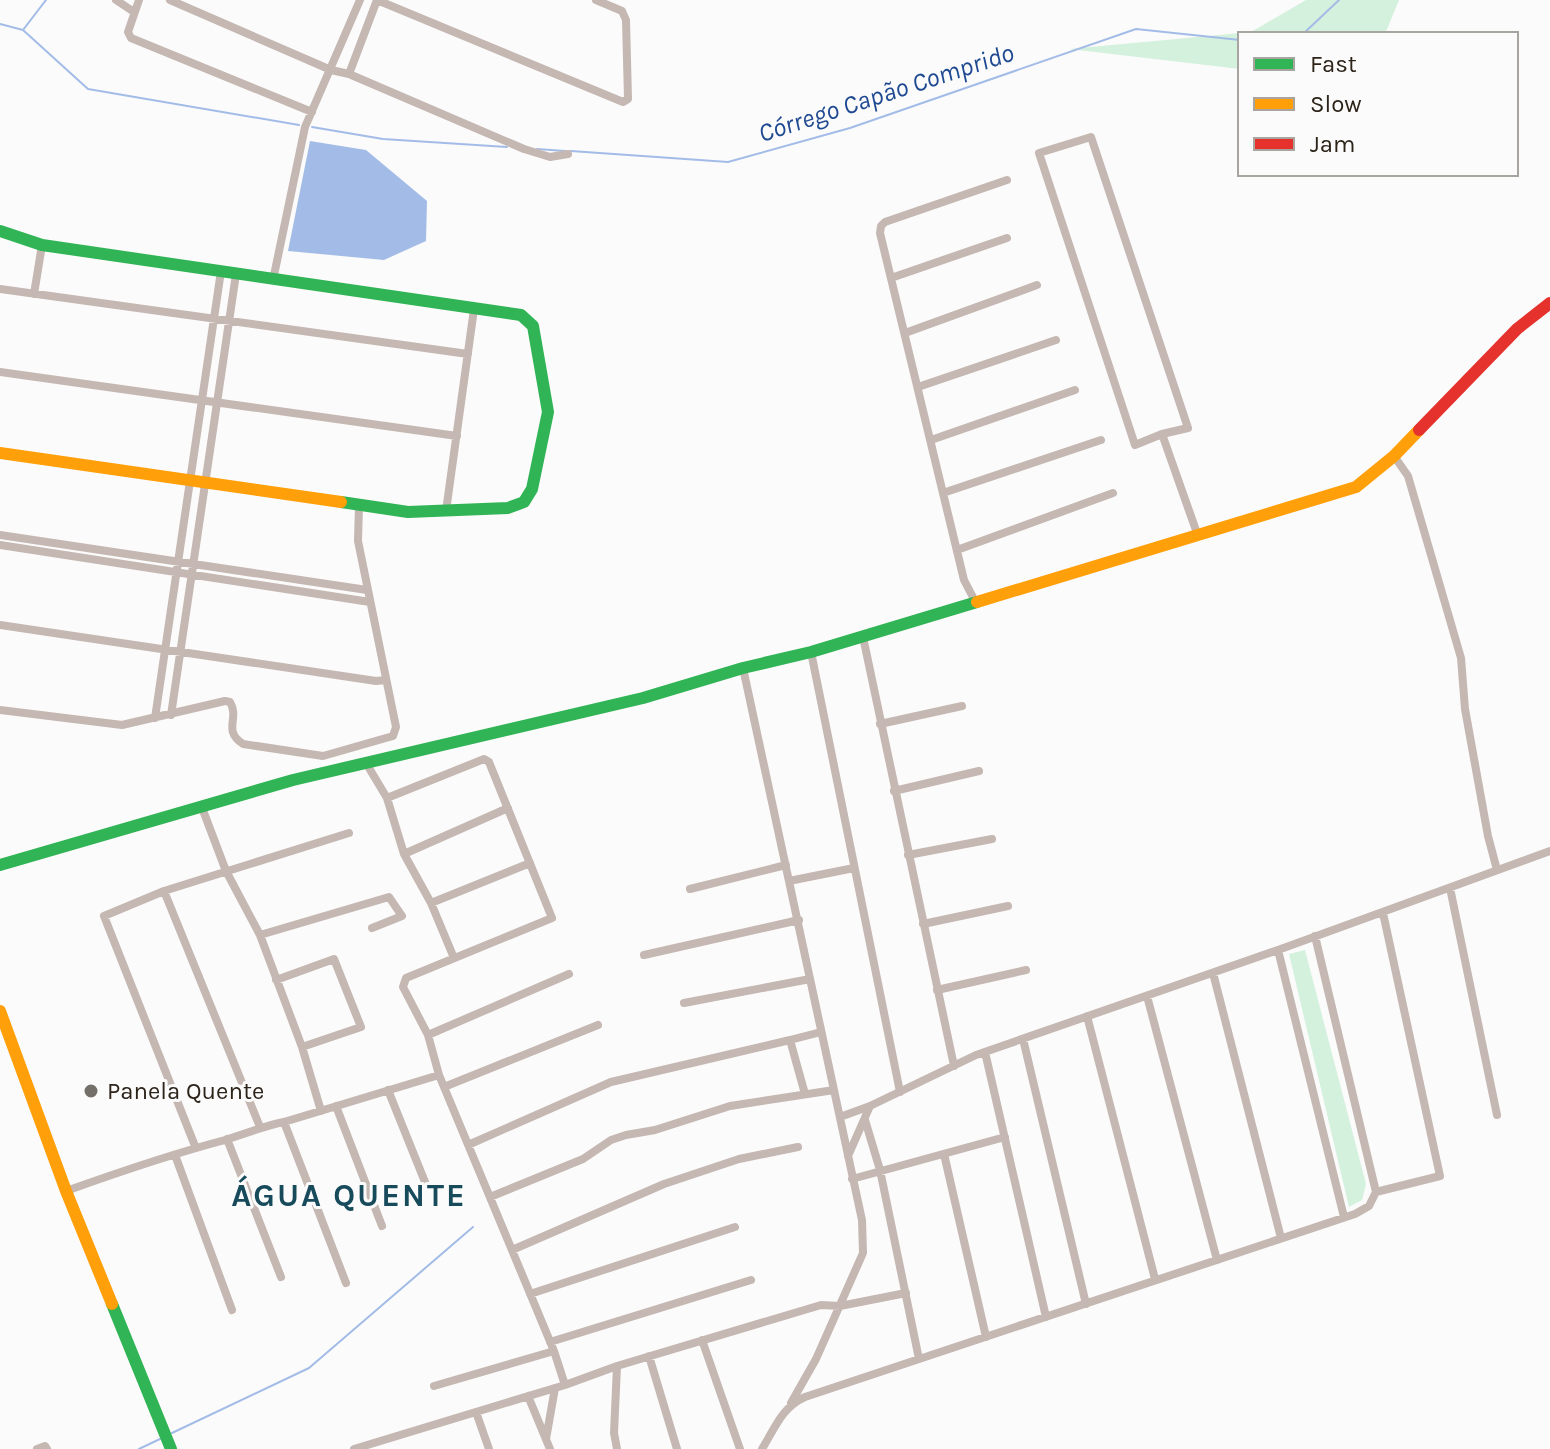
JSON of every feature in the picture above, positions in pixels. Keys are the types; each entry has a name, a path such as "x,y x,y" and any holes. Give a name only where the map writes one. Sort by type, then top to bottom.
{"street":[{"path":"116,0 134,12"},
{"path":"139,0 128,32 131,38 312,112"},
{"path":"170,0 524,149 550,157 568,154"},
{"path":"273,280 301,139 360,0"},
{"path":"349,74 377,0 623,102 628,99 626,20 622,11 596,0"},
{"path":"1091,137 1188,428 1162,434 1135,445 1039,153 1091,137"},
{"path":"976,603 964,580 880,233 885,222 1007,180"},
{"path":"0,231 42,245 521,315 533,326 548,412 532,489 524,502 508,508 408,512 0,453"},
{"path":"891,278 1007,238"},
{"path":"34,294 42,245"},
{"path":"155,718 221,271"},
{"path":"171,715 236,274"},
{"path":"905,333 1037,285"},
{"path":"0,289 468,354"},
{"path":"0,865 201,805 643,698 743,668 811,652 1356,487 1394,456 1517,329 1550,303"},
{"path":"446,511 474,309"},
{"path":"918,387 1056,340"},
{"path":"0,372 457,436"},
{"path":"931,440 1075,390"},
{"path":"1162,434 1198,536"},
{"path":"943,493 1101,440"},
{"path":"1394,456 1408,476 1461,658 1465,709 1497,870"},
{"path":"957,550 1113,493"},
{"path":"0,710 110,725 171,715 225,701 234,708 231,729 235,739 243,744 323,756 393,736 396,727 358,541 359,505"},
{"path":"0,535 367,590"},
{"path":"0,545 370,602"},
{"path":"0,625 376,681 386,680"},
{"path":"863,637 954,1066"},
{"path":"811,652 900,1092"},
{"path":"743,668 862,1220 863,1253 816,1359 762,1449"},
{"path":"880,724 962,706"},
{"path":"387,798 484,759 489,762 552,918 406,978 404,983 406,995 428,1035 439,1075 552,1347 560,1386 546,1439"},
{"path":"366,763 387,798 404,854 431,903 454,958"},
{"path":"894,791 979,771"},
{"path":"201,805 226,871 260,935 302,1047 321,1111"},
{"path":"404,854 508,808"},
{"path":"195,1146 104,916 164,891 349,833"},
{"path":"908,855 992,839"},
{"path":"840,1117 985,1052 1383,913 1550,851"},
{"path":"431,903 530,863"},
{"path":"690,889 786,865"},
{"path":"789,881 854,868"},
{"path":"1450,888 1497,1115"},
{"path":"164,891 260,1127"},
{"path":"260,935 389,897 402,916 372,928"},
{"path":"923,924 1008,906"},
{"path":"1376,1192 1440,1176 1383,913"},
{"path":"644,955 799,920"},
{"path":"790,1404 1369,1206 1376,1192 1315,936"},
{"path":"1278,950 1344,1217"},
{"path":"276,980 334,959 361,1027 302,1047"},
{"path":"937,990 1026,970"},
{"path":"1213,973 1281,1238"},
{"path":"428,1035 569,974"},
{"path":"684,1003 810,979"},
{"path":"1147,996 1217,1260"},
{"path":"0,1011 66,1191 171,1449"},
{"path":"1087,1016 1155,1279"},
{"path":"444,1087 598,1025"},
{"path":"468,1145 611,1082 821,1032"},
{"path":"1023,1039 1086,1304"},
{"path":"790,1040 805,1094"},
{"path":"985,1052 1046,1317"},
{"path":"66,1191 195,1146 439,1075"},
{"path":"388,1090 425,1182"},
{"path":"490,1197 583,1159 611,1140 626,1135 655,1130 730,1106 834,1090"},
{"path":"336,1106 382,1226"},
{"path":"848,1157 870,1106"},
{"path":"865,1120 880,1170 919,1359"},
{"path":"284,1122 346,1283"},
{"path":"852,1179 1005,1137"},
{"path":"227,1139 281,1277"},
{"path":"512,1250 664,1184 739,1159 798,1147"},
{"path":"944,1154 986,1337"},
{"path":"175,1155 232,1310"},
{"path":"530,1294 735,1227"},
{"path":"434,1386 751,1280"},
{"path":"354,1449 821,1305 840,1306 906,1293"},
{"path":"702,1340 740,1449"},
{"path":"649,1356 677,1449"},
{"path":"617,1366 614,1433 617,1449"},
{"path":"528,1396 550,1449"},
{"path":"476,1412 489,1449"},
{"path":"37,1449 45,1446 47,1449"}],"green space":[{"path":"1306,0 1399,0 1386,32 1251,32"},
{"path":"1238,33 1238,69 1069,49"},
{"path":"1305,950 1366,1184 1362,1200 1349,1207 1289,954"}],"water":[{"path":"310,141 366,150 427,201 426,241 384,260 288,251"}],"waterway":[{"path":"23,30 46,0"},
{"name":"Córrego Capão Comprido","path":"1305,32 1339,0"},
{"name":"Córrego Capão Comprido","path":"0,24 23,30 88,89 299,125"},
{"name":"Córrego Capão Comprido","path":"571,151 728,162 850,128 1136,29 1238,40"},
{"name":"Córrego Capão Comprido","path":"312,127 383,139 507,147"},
{"name":"Córrego Capão Comprido","path":"537,149 565,151"},
{"path":"172,1433 309,1368 473,1227"},
{"path":"139,1449 160,1439"}],"traffic: fast":[{"path":"0,231 42,245 521,315 533,326 548,412 532,489 524,502 508,508 408,512 341,502"},
{"path":"0,865 293,780 643,698 977,602"},
{"path":"112,1304 171,1449"}],"traffic: slow":[{"path":"977,602 1356,487 1394,456 1419,430"},
{"path":"0,453 341,502"},
{"path":"0,1011 66,1191 112,1304"}],"traffic: jam":[{"path":"1419,430 1517,329 1550,303"}],"place":[{"name":"Panela Quente","path":"91,1091"}],"district":[{"name":"ÁGUA QUENTE","path":"349,1195"}]}
